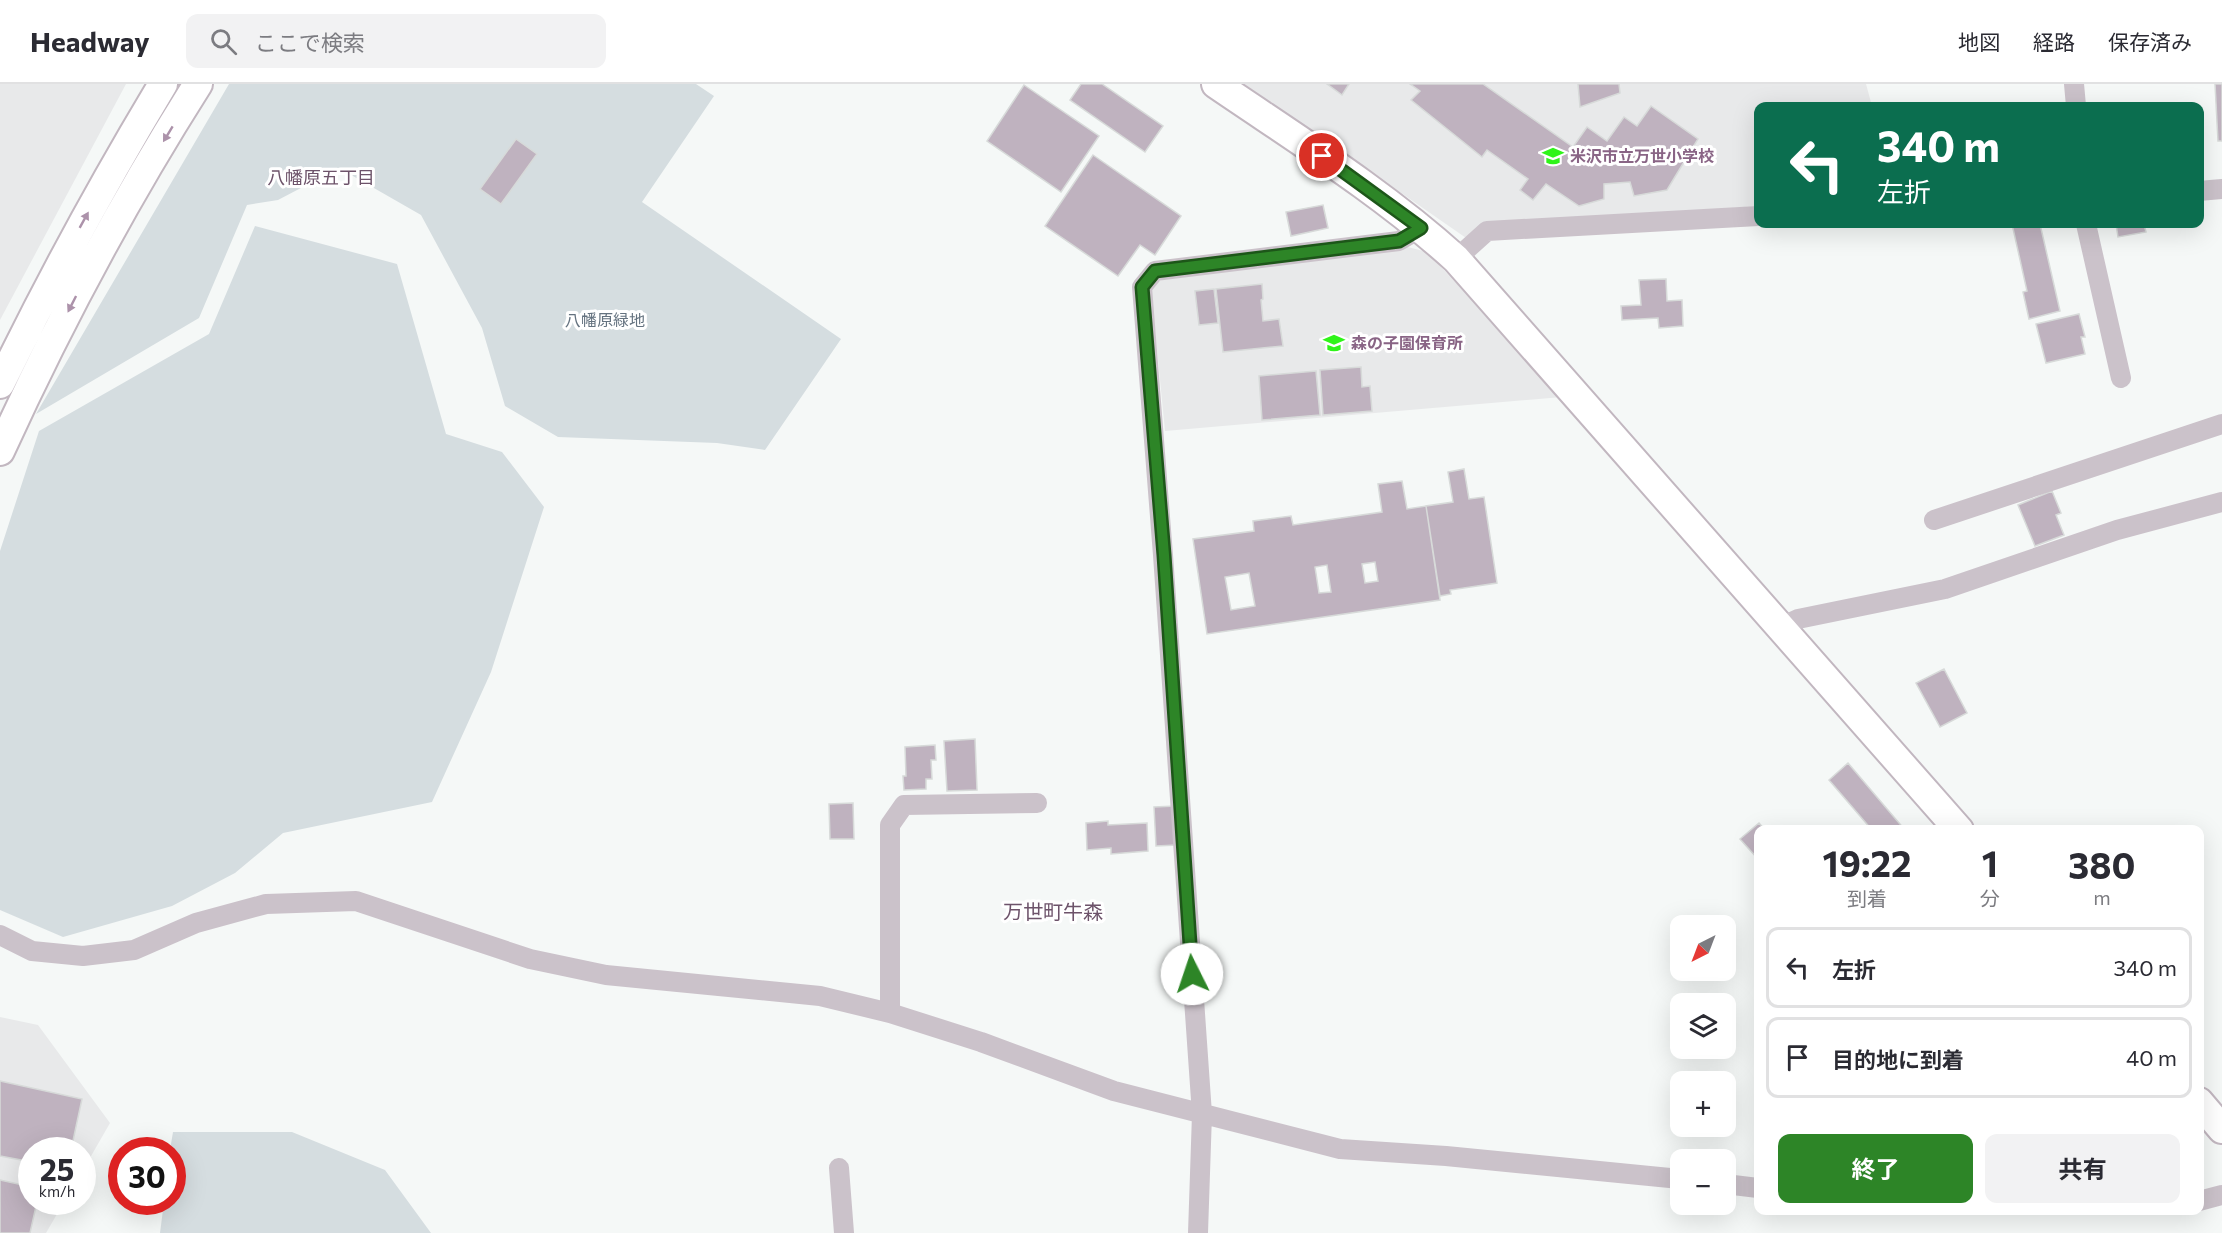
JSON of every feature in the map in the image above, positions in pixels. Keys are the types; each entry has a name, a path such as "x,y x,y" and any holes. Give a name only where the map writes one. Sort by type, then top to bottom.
{"street":[{"path":"0,384 42,297 115,164 163,84"},
{"path":"0,451 29,387 97,254 198,84"},
{"path":"1216,84 1358,180 1421,228 1455,259 1955,825"},
{"path":"2074,84 2076,102"},
{"path":"2204,191 2222,189"},
{"path":"1455,259 1487,231 1754,216"},
{"path":"1198,1233 1202,1114 1164,555 1142,287 1155,271 1399,241 1421,228"},
{"path":"2087,228 2121,378"},
{"path":"1934,520 2222,424"},
{"path":"1781,627 1798,619 1945,589 2117,530 2222,502"},
{"path":"890,1013 890,825 904,805 1037,803"},
{"path":"0,935 32,951 83,956 134,950 196,922 266,904 356,901 530,959 595,973 820,996 890,1013 981,1042 1114,1091 1340,1149 1446,1156 1670,1178"},
{"path":"2204,1108 2222,1129"},
{"path":"840,1168 844,1233"},
{"path":"1736,1185 1754,1188"},
{"path":"2204,1200 2222,1195"}],"shaded area":[{"path":"0,84 126,84 0,320"},
{"name":"米沢市立万世小学校","path":"1244,84 1866,84 1871,102 1754,102 1754,206 1486,226 1469,240"},
{"name":"森の子園保育所","path":"1404,246 1427,252 1562,397 1165,431 1151,288 1156,281"},
{"path":"0,1017 38,1025 110,1123 96,1147 96,1137 18,1137 18,1215 56,1215 46,1233 0,1233"}],"green space":[{"name":"八幡原緑地","path":"229,84 696,84 714,96 642,202 841,339 765,450 717,443 558,437 505,406 482,328 421,215 339,168 278,200 247,205 199,318 36,414"},
{"path":"255,226 397,264 446,434 502,452 544,507 491,672 432,802 283,833 235,873 172,906 63,937 0,910 0,551 39,431 209,334"},
{"path":"173,1132 292,1132 385,1170 431,1233 160,1233 162,1215 186,1215 186,1137 172,1137"}],"building":[{"path":"1081,84 1102,84 1163,126 1145,152 1070,100"},
{"path":"1327,84 1349,84 1342,95"},
{"path":"1410,84 1483,84 1573,147 1587,127 1607,141 1624,117 1637,126 1651,106 1698,139 1667,190 1634,196 1630,182 1604,184 1604,199 1579,206 1546,184 1533,200 1520,190 1528,179 1487,150 1482,157 1411,100 1420,91"},
{"path":"1578,84 1619,84 1620,93 1580,107"},
{"path":"2215,84 2222,84 2222,141 2218,141"},
{"path":"1024,85 1099,136 1061,192 987,141"},
{"path":"516,139 537,154 501,204 480,189"},
{"path":"1093,155 1181,216 1155,255 1140,245 1118,276 1045,226"},
{"path":"1323,205 1328,228 1291,236 1286,212"},
{"path":"2013,228 2041,228 2060,311 2029,319 2023,292 2027,291"},
{"path":"2117,228 2145,228 2146,232 2118,237"},
{"path":"1666,279 1667,301 1682,300 1683,326 1659,328 1658,318 1622,320 1621,306 1641,305 1639,280"},
{"path":"1262,284 1263,321 1279,319 1283,346 1223,352 1216,289"},
{"path":"1214,289 1218,323 1199,325 1195,291"},
{"path":"2079,314 2085,337 2081,337 2085,354 2046,363 2036,324"},
{"path":"1361,367 1362,387 1370,386 1372,411 1323,415 1320,370"},
{"path":"1316,371 1320,415 1262,420 1259,376"},
{"path":"1464,469 1469,499 1484,497 1497,583 1450,590 1451,594 1440,596 1426,506 1453,502 1448,472"},
{"path":"1402,481 1407,509 1426,506 1440,600 1207,634 1193,539 1254,531 1253,521 1291,516 1293,525 1382,512 1378,484","holes":["1375,562 1378,581 1365,583 1362,564","1327,565 1331,592 1319,593 1315,567","1249,573 1255,606 1231,610 1225,577"]},
{"path":"2052,491 2061,513 2056,515 2064,535 2035,546 2018,505"},
{"path":"1944,669 1967,713 1940,727 1916,683"},
{"path":"975,739 977,790 947,791 944,741"},
{"path":"935,745 936,760 931,760 932,779 926,779 926,789 904,790 905,747"},
{"path":"1848,763 1901,825 1868,825 1829,780"},
{"path":"853,803 854,839 830,839 829,804"},
{"path":"1176,806 1177,845 1156,846 1154,807"},
{"path":"1108,821 1108,825 1147,823 1148,851 1111,854 1111,848 1087,850 1086,823"},
{"path":"1754,827 1754,855 1740,839"},
{"path":"0,1081 82,1099 74,1137 18,1137 18,1159 0,1156"},
{"path":"0,1180 18,1184 18,1215 34,1215 30,1233 0,1233"}],"place":[{"name":"米沢市立万世小学校","path":"1553,156"},
{"name":"森の子園保育所","path":"1334,343"}],"district":[{"name":"八幡原五丁目","path":"321,178"},
{"name":"万世町牛森","path":"1053,912"}],"route":[{"path":"1192,974 1164,555 1142,287 1155,271 1399,241 1421,228 1322,156"}]}
